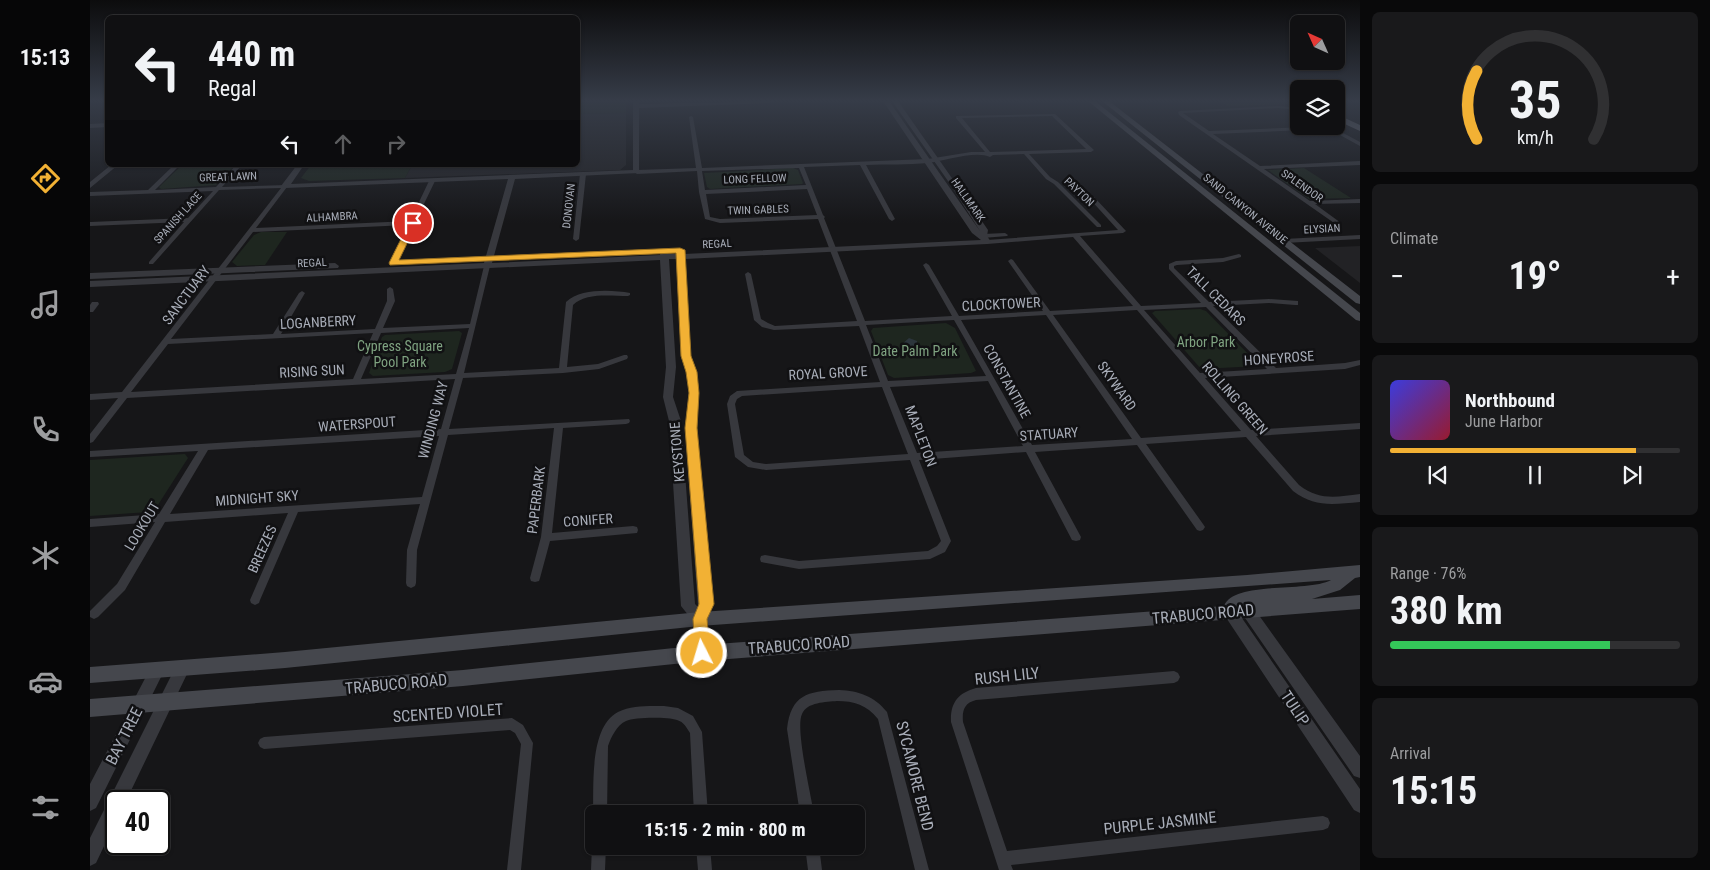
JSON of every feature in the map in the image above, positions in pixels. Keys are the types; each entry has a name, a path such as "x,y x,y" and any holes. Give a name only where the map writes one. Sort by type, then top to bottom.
{"main road":[{"name":"SAND CANYON AVENUE","path":"1141,142 1360,318"},
{"name":"SAND CANYON AVENUE","path":"1157,142 1360,300"},
{"name":"TRABUCO ROAD","path":"90,675 182,669 475,640 590,632 700,619 1246,581 1356,571"},
{"path":"1230,612 1232,604 1246,597 1327,590 1346,580 1356,571"},
{"name":"TRABUCO ROAD","path":"90,708 463,678 702,653 1360,602"}],"street":[{"path":"637,142 637,172"},
{"name":"TWIN GABLES","path":"695,142 705,216 710,220 822,218"},
{"name":"HALLMARK","path":"918,142 932,160"},
{"name":"HALLMARK","path":"920,142 975,231 985,239"},
{"path":"979,142 990,154"},
{"path":"932,160 944,162 968,160 990,154 1091,150 1082,142"},
{"name":"SPLENDOR","path":"1220,142 1339,224"},
{"name":"PAYTON","path":"1025,152 1048,178 1056,183 1099,226"},
{"name":"GREAT LAWN","path":"90,194 932,160"},
{"path":"1258,168 1360,163"},
{"path":"90,177 105,164"},
{"path":"862,164 892,219"},
{"name":"MAPLETON","path":"764,559 799,565 930,555 941,549 946,541 801,166"},
{"path":"90,186 113,167"},
{"path":"150,192 176,167"},
{"name":"SPANISH LACE","path":"151,263 237,167"},
{"name":"SANCTUARY","path":"90,440 299,167"},
{"name":"DONOVAN","path":"576,239 583,174"},
{"name":"WINDING WAY","path":"411,583 412,550 512,177"},
{"path":"393,263 432,181"},
{"name":"LONG FELLOW","path":"702,192 809,187"},
{"name":"REGAL","path":"90,284 213,280 488,262 1075,235 1123,231 1092,198"},
{"path":"1308,203 1360,200"},
{"path":"90,224 190,220"},
{"name":"ALHAMBRA","path":"251,230 413,223"},
{"name":"ROLLING GREEN","path":"1075,235 1296,488 1307,496 1322,501 1360,498"},
{"name":"ELYSIAN","path":"1284,241 1360,237"},
{"name":"KEYSTONE","path":"664,254 670,367 668,397 675,421 688,606 700,619"},
{"name":"KEYSTONE","path":"681,254 686,356 692,372 694,393 691,428 706,604 700,619 702,653"},
{"name":"TALL CEDARS","path":"1239,256 1223,260 1180,262 1171,265 1174,272 1274,370"},
{"name":"SKYWARD","path":"1011,261 1200,527"},
{"name":"REGAL","path":"90,276 393,263 488,262"},
{"name":"CONSTANTINE","path":"926,265 1076,537"},
{"name":"CLOCKTOWER","path":"748,274 758,320 765,326 774,328 1269,301 1295,303"},
{"path":"356,382 391,301 390,289"},
{"path":"276,336 302,293"},
{"path":"563,370 569,304 571,300 581,296 628,294"},
{"name":"LOGANBERRY","path":"165,342 473,326"},
{"name":"RISING SUN","path":"90,397 563,370 599,366 624,357"},
{"name":"HONEYROSE","path":"1199,376 1345,366 1360,362"},
{"name":"ROYAL GROVE","path":"742,460 738,450 732,404 733,398 736,395 752,391 990,378"},
{"name":"WATERSPOUT","path":"90,454 626,421"},
{"name":"PAPERBARK","path":"535,578 546,537 559,425"},
{"name":"STATUARY","path":"742,460 751,465 766,467 1360,426"},
{"name":"LOOKOUT","path":"94,614 121,587 205,447"},
{"name":"MIDNIGHT SKY","path":"90,523 425,500"},
{"name":"BREEZES","path":"255,600 295,509"},
{"name":"CONIFER","path":"546,537 633,530"},
{"name":"TULIP","path":"1248,611 1360,770"},
{"name":"TULIP","path":"1230,612 1360,804"},
{"name":"BAY TREE","path":"123,790 182,669"},
{"name":"BAY TREE","path":"90,802 157,670"},
{"name":"RUSH LILY","path":"1004,864 957,722 958,706 962,700 976,694 1174,676"},
{"name":"SYCAMORE BEND","path":"806,805 793,729 794,716 799,707 805,701 816,697 833,696 861,698 874,704 883,716 922,870"},
{"path":"600,805 602,746 606,733 620,717 632,713 649,712 678,714 689,720 696,732 700,805"},
{"name":"SCENTED VIOLET","path":"264,743 512,724 519,729 527,743 514,870"},
{"name":"PURPLE JASMINE","path":"1004,864 1323,823"},
{"name":"BAY TREE","path":"90,858 105,827"},
{"path":"598,870 599,855"},
{"path":"704,855 705,870"},
{"path":"814,855 816,870"}],"shaded area":[{"path":"580,142 626,142 626,165 620,170 405,178 411,167 580,167"},
{"path":"1360,246 1360,283 1315,248"},
{"path":"909,338 931,351 925,356 901,345"}],"green space":[{"path":"180,167 233,167 216,185 161,189 159,187"},
{"path":"309,167 411,167 405,178 309,181 301,178"},
{"path":"793,168 798,170 802,184 710,189 707,187 704,173"},
{"path":"1304,168 1351,198 1309,199 1268,170"},
{"path":"261,232 287,232 265,265 237,266 232,262 254,235"},
{"name":"Arbor Park","path":"1200,309 1206,311 1258,366 1201,369 1152,313 1155,311"},
{"name":"Date Palm Park","path":"946,323 955,328 976,371 971,373 894,378 888,375 871,331 873,328"},
{"name":"Cypress Square Pool Park","path":"459,331 462,333 452,369 445,372 373,376 369,373 382,337 385,335"},
{"path":"185,454 188,458 156,508 149,512 90,516 90,460"}],"route":[{"path":"413,223 393,263 680,250 686,356 692,372 694,393 691,428 706,604 700,619 702,653"}]}
